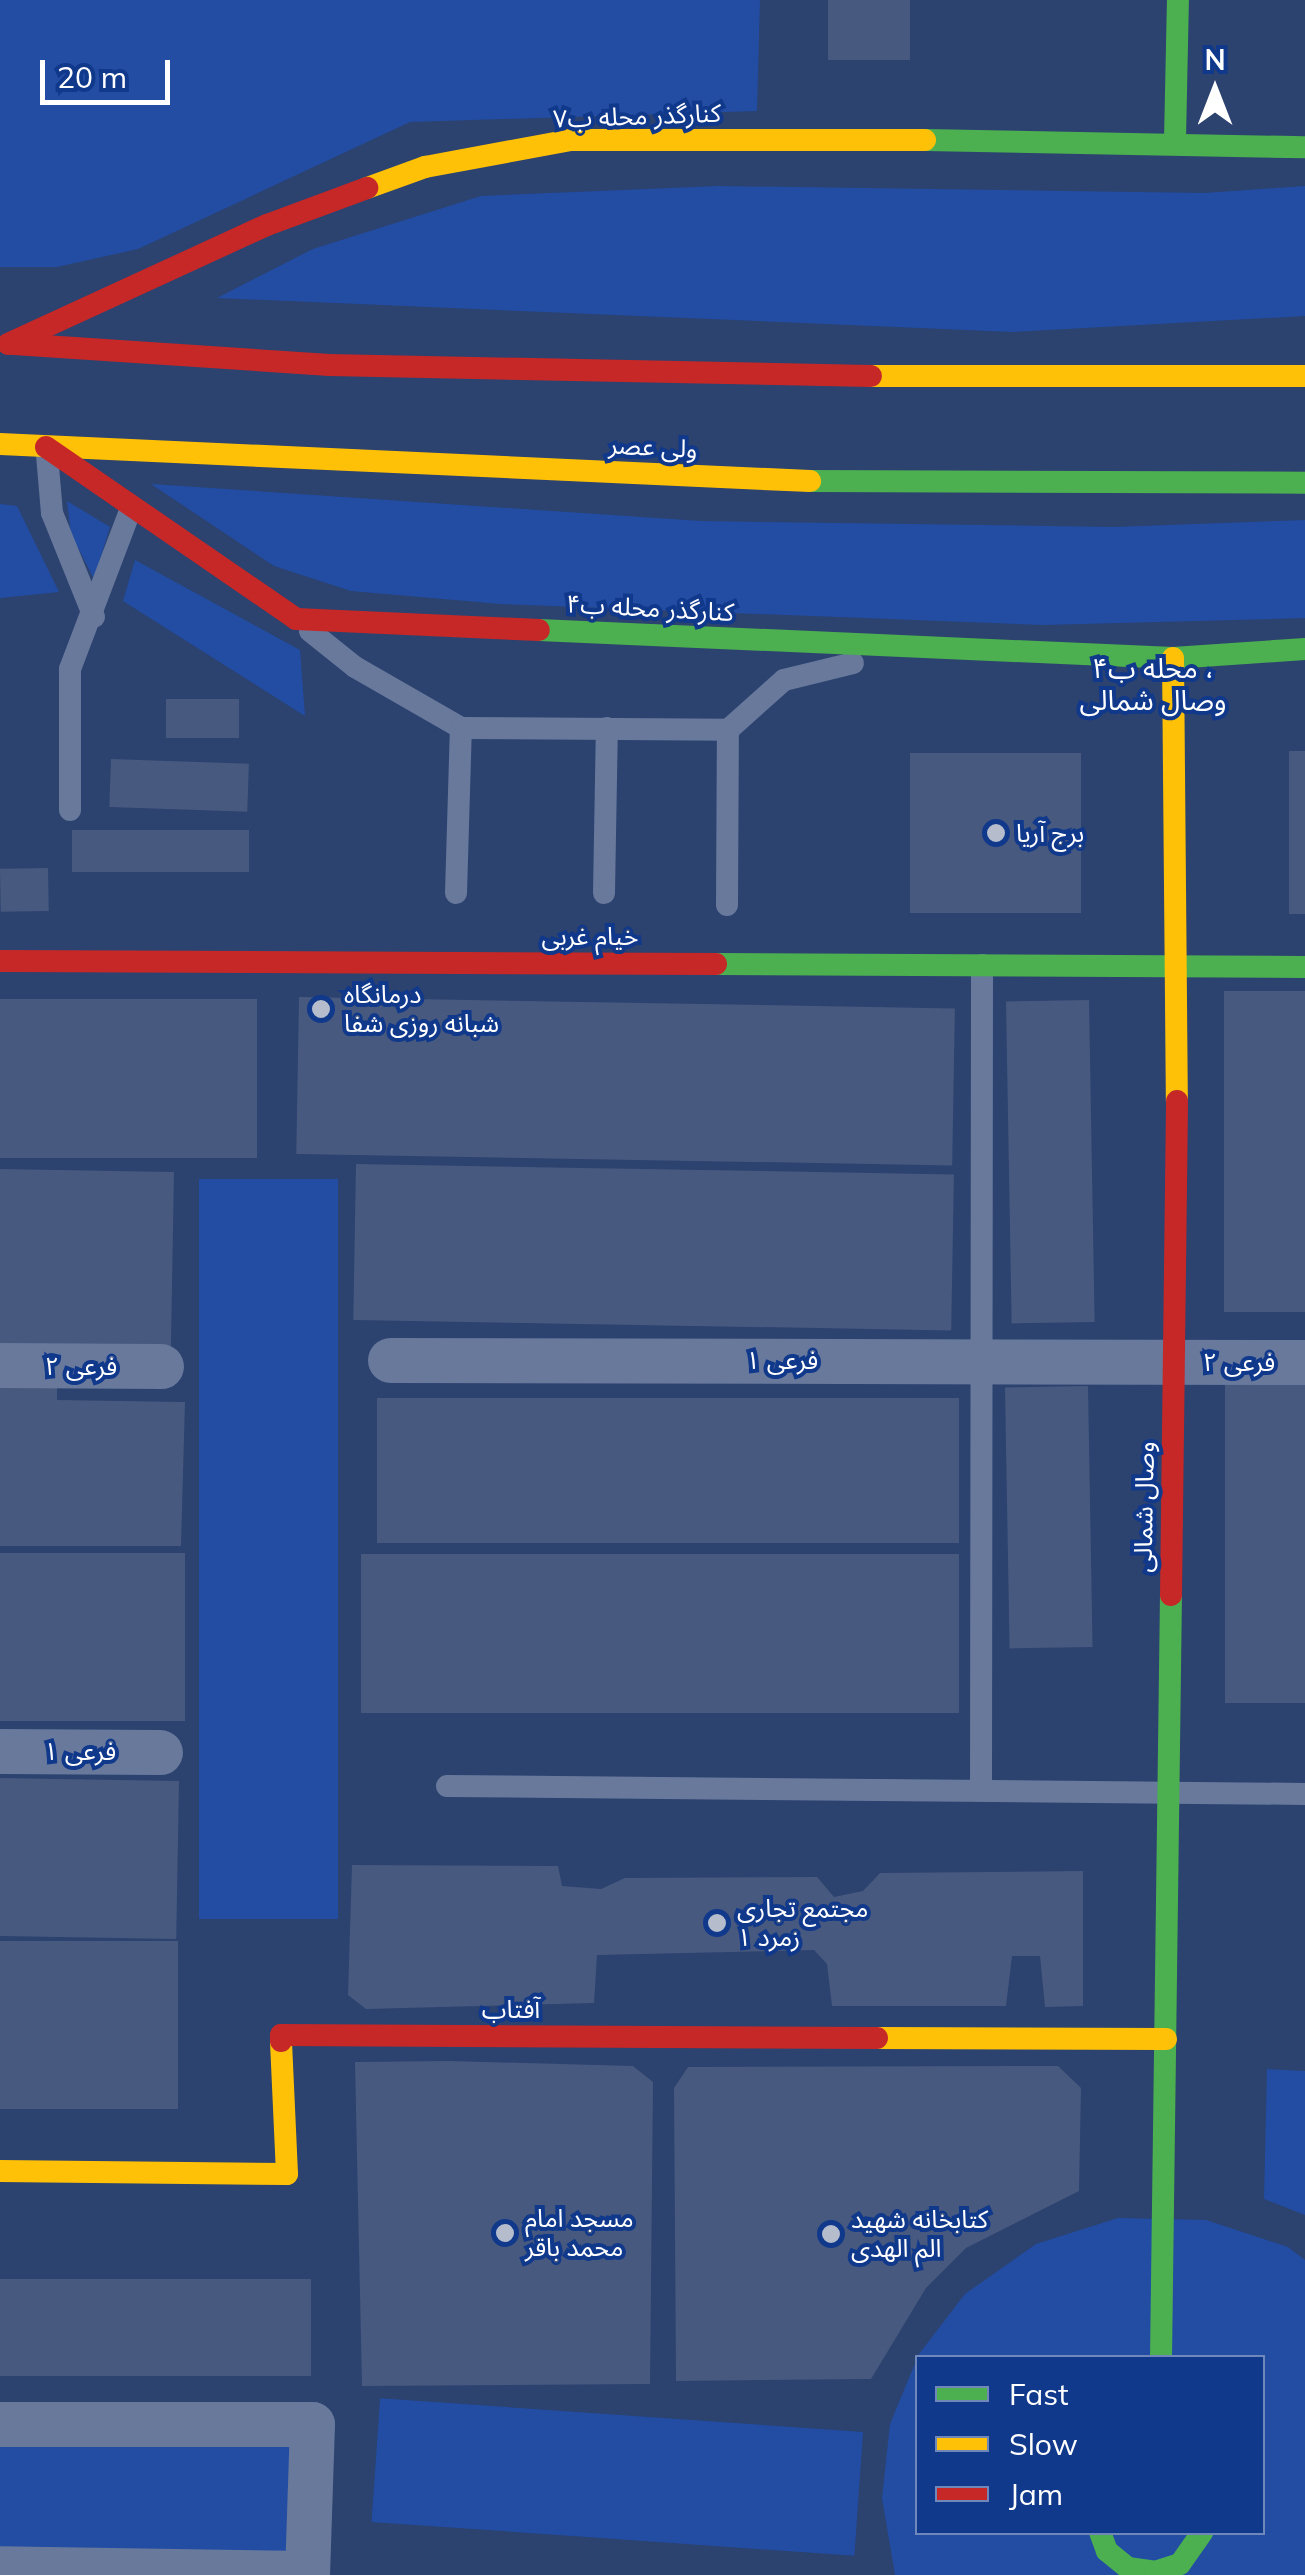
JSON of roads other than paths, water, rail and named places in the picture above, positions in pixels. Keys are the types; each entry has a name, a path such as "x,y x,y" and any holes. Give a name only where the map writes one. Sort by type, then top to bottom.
{"street":[{"path":"1175,140 1178,0"},
{"name":"کنارگذر محله ب۷","path":"4,343 266,225 425,166 570,140 1175,140 1305,147"},
{"path":"4,343 329,365 848,376 1305,376"},
{"name":"ولی عصر","path":"0,444 865,484 1305,484"},
{"path":"46,447 296,620"},
{"name":"کنارگذر محله ب۴","path":"296,620 1173,658 1305,649"},
{"name":"وصال شمالی","path":"1161,2355 1179,965 1173,658"},
{"name":"خیام غربی","path":"0,961 1305,967"},
{"name":"فرعی ۱","path":"390,1360 1174,1361"},
{"name":"فرعی ۲","path":"1174,1361 1305,1362"},
{"name":"فرعی ۲","path":"0,1365 161,1366"},
{"name":"فرعی ۱","path":"0,1751 160,1752"},
{"name":"آفتاب","path":"0,2171 288,2174 281,2035 1166,2039"},
{"path":"0,2424 312,2424 307,2573 0,2568"},
{"path":"1101,2535 1107,2551 1128,2568 1155,2574 1180,2564 1200,2535"}],"lane":[{"path":"46,447 52,514 94,617"},
{"path":"70,810 70,670 94,617 132,506"},
{"path":"296,620 355,667 461,728 728,730 784,680 920,647"},
{"path":"456,893 461,728"},
{"path":"604,893 607,728"},
{"path":"727,905 728,730"},
{"path":"981,1790 982,965"},
{"path":"447,1786 1305,1794"}],"place":[{"name":"برج آریا","path":"996,833"},
{"name":"درمانگاه شبانه روزی شفا","path":"321,1009"},
{"name":"مجتمع تجاری زمرد ۱","path":"717,1923"},
{"name":"مسجد امام محمد باقر","path":"505,2233"},
{"name":"کتابخانه شهید الم الهدی","path":"831,2234"}],"district":[{"name":"محله ب۴ ، وصال شمالی","path":"1153,684"}]}
